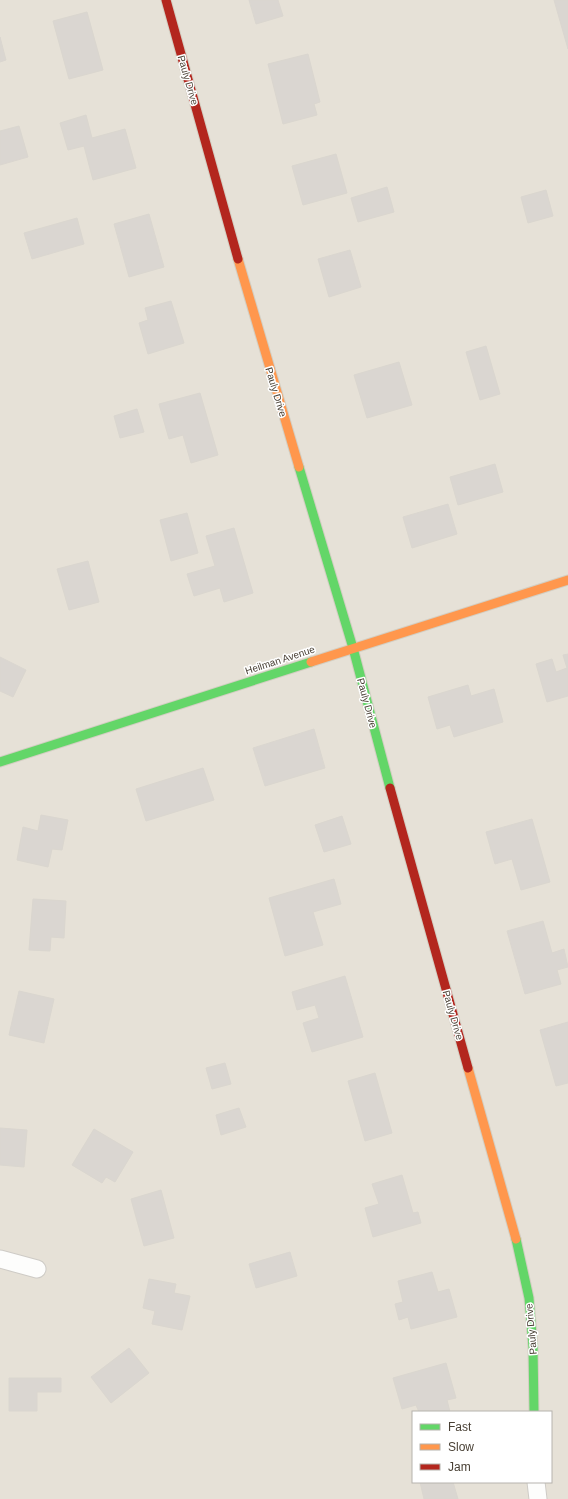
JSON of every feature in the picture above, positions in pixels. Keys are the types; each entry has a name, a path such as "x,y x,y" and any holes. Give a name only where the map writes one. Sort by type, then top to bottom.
{"street":[{"name":"Pauly Drive","path":"166,0 259,333 353,648 397,814 515,1235 528,1298 533,1347 534,1411"},
{"name":"Heilman Avenue","path":"0,762 568,580"},
{"path":"0,1259 37,1269"},
{"path":"536,1483 538,1499"}],"shaded area":[{"path":"0,0 568,0 568,1499 0,1499"}],"building":[{"path":"249,0 278,0 283,16 256,24"},
{"path":"554,0 568,0 568,49"},
{"path":"87,12 103,70 69,79 53,21"},
{"path":"0,37 6,60 0,62"},
{"path":"308,54 320,102 314,104 317,115 283,124 268,64"},
{"path":"86,115 92,138 125,129 136,168 93,180 84,146 68,150 60,123"},
{"path":"19,126 28,157 0,165 0,131"},
{"path":"336,154 347,193 303,205 292,166"},
{"path":"387,187 394,212 358,222 351,198"},
{"path":"546,190 553,216 528,223 521,197"},
{"path":"149,214 164,267 129,277 114,224"},
{"path":"77,218 84,244 32,259 24,233"},
{"path":"350,250 361,287 329,297 318,259"},
{"path":"171,301 184,343 148,354 139,323 148,320 145,308"},
{"path":"486,346 500,394 480,400 466,352"},
{"path":"399,362 412,405 367,418 354,375"},
{"path":"200,393 218,455 191,463 183,435 169,439 159,404"},
{"path":"137,409 144,432 120,438 114,416"},
{"path":"495,464 503,492 458,505 450,477"},
{"path":"448,504 457,534 412,548 403,517"},
{"path":"187,513 198,553 171,561 160,520"},
{"path":"234,528 253,593 224,602 220,588 194,596 187,574 215,566 206,536"},
{"path":"88,561 99,602 69,610 57,569"},
{"path":"568,654 568,696 547,702 536,664 552,659 556,672 567,668 563,655"},
{"path":"0,657 26,670 13,697 0,691"},
{"path":"468,685 471,696 494,689 503,722 454,737 450,725 437,729 428,697"},
{"path":"314,729 325,768 265,786 253,748"},
{"path":"203,768 214,800 146,821 136,789"},
{"path":"41,815 68,820 62,850 52,849 48,867 17,860 23,827 38,831"},
{"path":"342,816 351,844 324,852 315,825"},
{"path":"532,819 550,882 521,890 512,859 495,864 486,832"},
{"path":"334,879 341,904 313,912 323,945 285,956 269,898"},
{"path":"33,899 66,901 64,938 51,937 50,951 29,950"},
{"path":"543,921 552,953 564,949 568,967 557,970 561,984 525,994 507,931"},
{"path":"345,976 363,1037 312,1052 303,1023 319,1018 315,1005 297,1010 292,992"},
{"path":"19,991 54,999 44,1043 9,1035"},
{"path":"568,1022 568,1083 556,1086 540,1030"},
{"path":"225,1063 231,1084 212,1089 206,1068"},
{"path":"375,1073 392,1133 365,1141 348,1081"},
{"path":"239,1108 246,1127 221,1135 216,1115"},
{"path":"0,1128 27,1130 24,1167 0,1165"},
{"path":"94,1129 133,1152 115,1182 106,1177 102,1183 72,1165"},
{"path":"402,1175 413,1213 418,1212 421,1223 373,1237 365,1208 379,1204 372,1184"},
{"path":"161,1190 174,1238 144,1246 131,1199"},
{"path":"290,1252 297,1276 256,1288 249,1264"},
{"path":"432,1272 438,1292 449,1289 457,1317 411,1329 408,1317 399,1320 395,1304 403,1302 398,1281"},
{"path":"149,1279 176,1284 174,1293 190,1296 182,1330 152,1324 155,1311 143,1308"},
{"path":"129,1348 149,1373 111,1403 91,1377"},
{"path":"446,1363 456,1398 447,1400 450,1411 419,1411 416,1405 402,1409 393,1378"},
{"path":"9,1378 61,1378 61,1392 37,1392 37,1411 9,1411"},
{"path":"420,1483 453,1483 458,1499 424,1499"}],"traffic: fast":[{"path":"299,467 353,648 390,788"},
{"path":"0,762 311,662"},
{"path":"516,1239 529,1298 533,1347 534,1411"}],"traffic: slow":[{"path":"238,259 299,467"},
{"path":"311,662 568,580"},
{"path":"468,1068 516,1239"}],"traffic: jam":[{"path":"166,0 238,259"},
{"path":"390,788 468,1068"}]}
